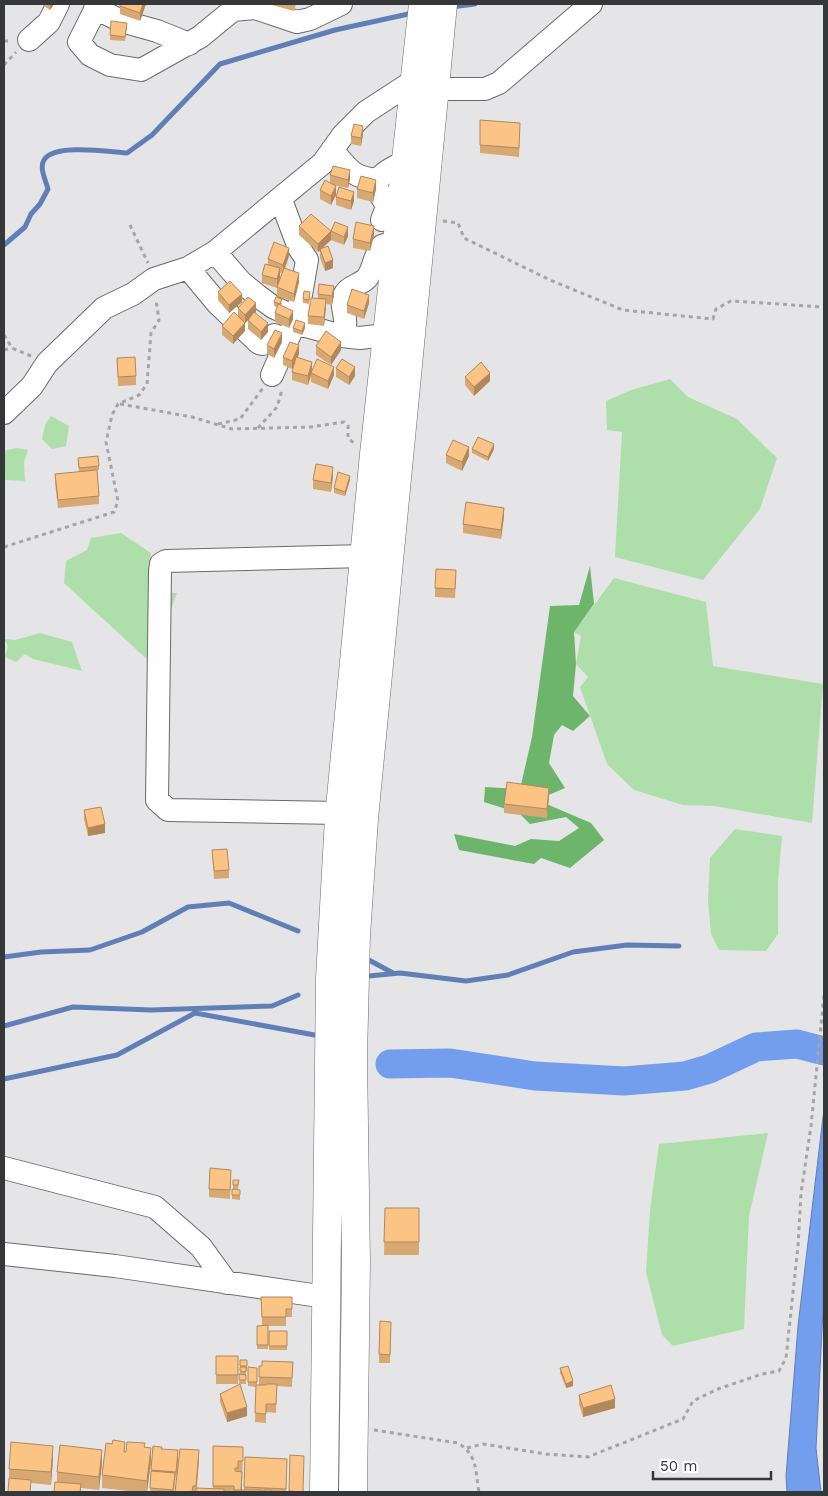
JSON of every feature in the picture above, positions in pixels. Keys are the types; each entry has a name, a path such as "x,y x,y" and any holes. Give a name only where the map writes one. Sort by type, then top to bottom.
{"main road":[{"path":"365,679 364,556 374,454 423,221 426,78 423,4"},
{"path":"324,1492 330,978 365,679 399,333 398,244 405,161 443,4"},
{"path":"348,817 356,935 353,1057 356,1263 352,1492"},
{"path":"328,1263 356,1263"}],"street":[{"path":"29,40 49,22 58,4"},
{"path":"189,44 157,31 121,21 97,6 79,42 90,54 110,65 141,70 189,44 235,7 298,12 310,19 341,4"},
{"path":"4,413 32,386 47,363 104,308 133,294 154,279 188,268 215,252 281,200 323,163 343,135 366,112 426,78 485,89 499,83 591,4"},
{"path":"332,150 352,172 361,178 378,180"},
{"path":"382,220 387,207 378,192 378,180 380,176 405,161"},
{"path":"274,370 296,318 308,260 299,248 281,200"},
{"path":"342,336 347,320 342,302 347,291 368,277 382,246 392,243 398,244"},
{"path":"215,252 241,282 273,307 296,318 302,325 342,336 360,338 399,333"},
{"path":"188,268 217,303 259,343 263,344 274,335 287,340"},
{"path":"303,289 321,290 344,296"},
{"path":"348,817 168,810 157,800 160,571 161,564 166,561 364,556"},
{"path":"4,1168 155,1207 201,1247 227,1283"},
{"path":"4,1254 115,1266 326,1297"}],"path":[{"path":"423,221 455,221 460,225 464,238 550,280 623,310 713,320 716,309 731,301 824,307"},
{"path":"4,547 114,512 118,501 106,442 112,415 118,404 140,395 146,384 151,333 159,320 154,279 130,225"},
{"path":"4,335 12,348 47,363"},
{"path":"4,350 12,348"},
{"path":"217,424 240,419 274,370 283,378 283,386 277,407 257,428"},
{"path":"118,404 192,417 232,429 312,426 344,422 348,426 347,435 349,440 374,454"},
{"path":"466,1448 483,1444 538,1453 588,1457 683,1419 693,1401 718,1389 762,1374 779,1371 786,1358 798,1246 801,1193 811,1126 824,995"},
{"path":"353,1423 375,1431 458,1443 466,1448 474,1457 479,1492"}],"green space":[{"path":"670,379 688,397 737,419 777,458 760,509 703,580 615,557 622,432 607,430 606,401 631,390"},
{"path":"51,416 69,426 66,446 52,449 42,439 45,425"},
{"path":"16,448 28,450 24,462 25,481 6,480 4,478 4,451"},
{"path":"121,533 151,553 150,592 177,593 151,663 64,583 66,561 87,550 91,538"},
{"path":"590,566 594,604 574,632 576,664 573,696 590,716 573,731 562,725 554,735 549,763 565,788 537,800 591,823 604,840 570,868 541,858 534,864 459,850 454,834 515,846 531,839 559,841 579,828 566,817 530,824 519,813 484,802 485,787 520,789 532,737 550,606 579,605"},
{"path":"614,578 706,602 713,666 823,684 812,823 714,806 683,805 634,790 607,764 580,687 588,677 576,664 581,636 574,632"},
{"path":"40,633 72,642 82,671 33,659 25,654 16,662 5,657 8,646 4,639 15,640"},
{"path":"735,829 782,836 778,882 778,934 766,951 719,950 711,934 708,900 710,858"},
{"path":"768,1133 749,1216 744,1329 673,1346 662,1335 646,1272 650,1210 659,1144"}],"water":[{"path":"824,1109 823,1311 816,1448 821,1492 787,1492 786,1476 798,1326"}],"building":[{"path":"120,4 143,4 140,13 120,6"},
{"path":"111,21 127,23 125,37 110,35"},
{"path":"480,120 520,123 519,148 480,145"},
{"path":"354,124 363,126 361,138 351,136"},
{"path":"333,166 350,170 348,180 330,175"},
{"path":"361,176 376,180 373,193 357,189"},
{"path":"325,180 336,186 331,196 320,190"},
{"path":"339,187 354,192 351,201 336,197"},
{"path":"311,214 331,231 318,244 299,226"},
{"path":"335,222 348,227 344,237 331,231"},
{"path":"356,222 374,226 370,243 353,239"},
{"path":"274,242 289,248 283,265 268,259"},
{"path":"328,246 333,260 325,263 320,249"},
{"path":"265,264 280,268 277,279 262,275"},
{"path":"284,268 299,273 294,294 277,287"},
{"path":"230,281 242,294 229,305 218,292"},
{"path":"319,284 334,286 332,296 318,294"},
{"path":"352,289 369,295 364,311 347,305"},
{"path":"304,291 310,292 309,300 303,299"},
{"path":"248,297 256,303 245,315 238,308"},
{"path":"276,297 282,299 280,304 274,302"},
{"path":"311,298 326,299 324,317 308,316"},
{"path":"278,304 293,311 289,319 275,313"},
{"path":"234,312 245,323 233,336 222,326"},
{"path":"254,312 268,323 261,332 248,320"},
{"path":"296,320 305,323 302,331 293,328"},
{"path":"275,330 282,333 274,349 267,345"},
{"path":"326,331 341,342 331,357 316,346"},
{"path":"290,342 299,345 292,361 283,357"},
{"path":"135,357 136,376 118,377 117,358"},
{"path":"296,357 312,362 308,376 292,372"},
{"path":"317,359 334,367 328,381 311,373"},
{"path":"342,359 355,367 349,377 336,368"},
{"path":"481,362 490,373 474,387 465,377"},
{"path":"478,437 494,444 488,457 472,449"},
{"path":"453,440 469,447 462,462 446,455"},
{"path":"98,456 99,466 79,468 78,458"},
{"path":"316,464 333,467 331,483 313,480"},
{"path":"97,470 99,496 58,500 55,474"},
{"path":"338,472 350,476 345,492 334,488"},
{"path":"466,502 504,508 501,530 463,524"},
{"path":"436,569 456,570 455,589 435,588"},
{"path":"507,782 549,788 547,809 504,804"},
{"path":"101,807 105,824 88,828 84,810"},
{"path":"227,849 229,870 214,871 212,850"},
{"path":"210,1168 231,1170 230,1190 209,1189"},
{"path":"233,1180 239,1180 238,1185 233,1185"},
{"path":"232,1189 240,1190 240,1195 232,1195"},
{"path":"385,1208 419,1208 419,1242 384,1242"},
{"path":"261,1297 292,1297 292,1309 286,1309 286,1317 262,1317"},
{"path":"380,1321 391,1322 390,1355 379,1354"},
{"path":"268,1325 268,1345 257,1345 257,1326"},
{"path":"269,1331 287,1331 287,1346 269,1346"},
{"path":"216,1356 238,1356 238,1375 216,1375"},
{"path":"240,1360 247,1360 247,1366 240,1366"},
{"path":"262,1361 293,1362 292,1378 259,1377 259,1366 262,1366"},
{"path":"568,1366 573,1381 566,1384 560,1368"},
{"path":"240,1367 246,1367 246,1372 240,1371"},
{"path":"248,1367 257,1368 257,1382 248,1382"},
{"path":"239,1374 246,1375 246,1380 239,1380"},
{"path":"240,1384 247,1407 227,1413 220,1394"},
{"path":"277,1384 276,1404 266,1404 266,1414 255,1413 256,1385"},
{"path":"611,1385 615,1399 583,1408 579,1395"},
{"path":"113,1440 125,1442 124,1452 126,1452 127,1442 145,1443 144,1447 151,1448 147,1481 102,1475 106,1443 112,1444"},
{"path":"11,1442 53,1446 51,1472 9,1469"},
{"path":"60,1445 102,1450 99,1477 57,1472"},
{"path":"153,1446 162,1447 161,1449 178,1450 176,1472 151,1470"},
{"path":"213,1446 243,1447 243,1461 238,1461 238,1468 235,1468 235,1471 242,1472 241,1490 234,1490 234,1486 213,1486"},
{"path":"180,1449 199,1450 196,1486 193,1486 192,1492 175,1492"},
{"path":"290,1455 304,1456 303,1492 289,1491"},
{"path":"245,1457 287,1459 286,1489 244,1487"},
{"path":"151,1471 175,1473 173,1490 150,1488"},
{"path":"9,1478 31,1480 30,1492 8,1492"},
{"path":"55,1482 81,1484 80,1492 54,1492"},
{"path":"196,1488 224,1489 224,1492 196,1492"},
{"path":"241,1490 261,1490 261,1492 240,1492"}],"waterway":[{"path":"451,7 475,4"},
{"path":"4,245 25,227 31,214 40,204 48,189 42,167 44,160 50,155 70,150 127,153 152,135 220,64 335,30 413,13"},
{"path":"4,957 41,952 90,950 142,932 188,907 229,903 298,931"},
{"path":"369,976 400,973 466,981 508,975 573,952 627,945 679,946"},
{"path":"367,959 393,973"},
{"path":"4,1026 73,1007 151,1010 272,1006 298,995"},
{"path":"4,1079 117,1055 195,1013 320,1036"},
{"path":"390,1064 450,1063 535,1076 624,1081 685,1076 709,1069 756,1047 797,1044 824,1051"}]}
